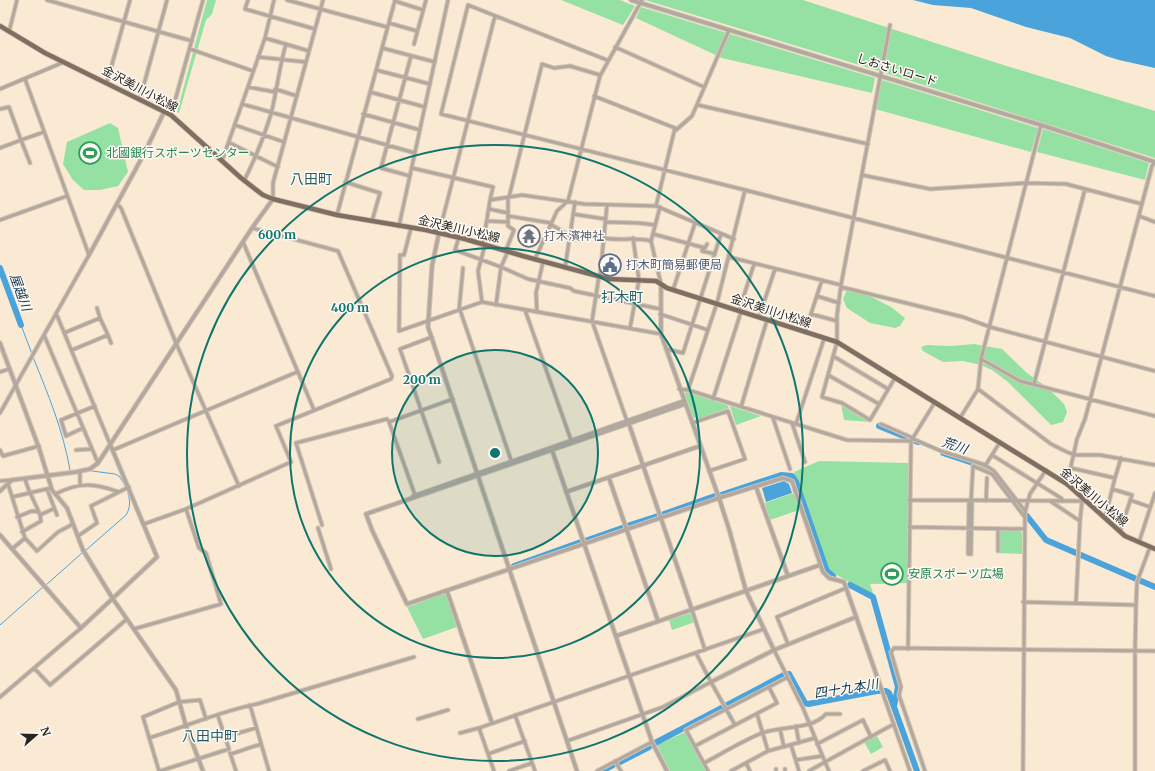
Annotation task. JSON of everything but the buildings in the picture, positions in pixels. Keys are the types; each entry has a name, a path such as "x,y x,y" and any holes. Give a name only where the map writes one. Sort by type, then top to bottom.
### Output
{"main road":[{"name":"金沢美川小松線","path":"0,26 64,62 140,98 171,116 244,181 263,195 273,200 372,222 459,237 535,260 600,276 619,280 656,281 673,290 837,342 1046,470 1067,484 1120,532 1153,548"}],"street":[{"path":"9,32 17,0"},
{"path":"47,0 56,1 192,41"},
{"path":"107,82 130,0"},
{"path":"140,98 167,0"},
{"path":"171,116 203,0"},
{"path":"248,0 245,9 315,29"},
{"path":"222,160 230,143 265,38 268,16 274,0"},
{"path":"287,0 387,27"},
{"path":"0,481 47,477 80,472 90,469 98,463 252,228 273,200 274,183 284,142 323,0"},
{"path":"414,44 426,0"},
{"path":"399,226 448,0"},
{"name":"しおさいロード","path":"631,0 1041,125 1155,162"},
{"path":"336,214 395,1 423,10"},
{"path":"535,260 557,211 568,201 600,75 607,60 641,2"},
{"path":"607,60 468,5 441,114 745,190 1155,296"},
{"path":"495,16 439,233 432,266 428,322 477,475 577,771"},
{"path":"389,23 417,31"},
{"path":"890,26 841,286 837,321 837,342 822,397 842,402 870,420 895,378"},
{"path":"729,30 704,87 698,105 692,116 676,128 665,170 652,241 661,284 661,334 679,389 719,498 746,591 788,678 829,771"},
{"path":"265,38 310,51"},
{"path":"244,181 257,157 271,113 281,59 286,44"},
{"path":"615,47 704,87"},
{"path":"382,48 435,62"},
{"path":"190,49 253,71"},
{"path":"410,176 381,168 411,56"},
{"path":"258,57 306,62"},
{"path":"0,89 64,62"},
{"path":"496,305 501,267 514,230 508,226 509,197 542,64 554,68 570,66 600,75"},
{"path":"376,70 430,84"},
{"path":"25,79 89,255"},
{"path":"248,87 297,96"},
{"path":"370,92 425,107"},
{"path":"594,96 676,128"},
{"path":"242,104 415,153"},
{"path":"698,105 868,144"},
{"path":"0,109 9,107 30,163"},
{"path":"0,413 16,387 117,204 164,112"},
{"path":"363,114 420,130"},
{"path":"960,418 978,389 981,359 1041,125"},
{"path":"235,126 284,142"},
{"path":"0,148 44,132"},
{"path":"230,143 278,167"},
{"path":"1067,484 1077,439 1091,399 1138,216 1152,166 1155,162"},
{"path":"412,168 492,187 484,245 478,271 482,302"},
{"path":"862,175 930,189 1026,183 1066,184 1142,204"},
{"path":"346,182 380,193 372,222"},
{"path":"1034,384 1085,189"},
{"path":"688,390 717,303 745,190"},
{"path":"490,200 522,195 607,205 658,206 734,239"},
{"path":"0,220 67,196"},
{"path":"565,268 575,202"},
{"path":"117,204 239,486"},
{"path":"607,205 600,276 592,321 662,518 705,650"},
{"path":"489,209 508,215 550,224 570,234"},
{"path":"573,214 605,220 655,225"},
{"path":"1138,216 1155,222"},
{"path":"487,221 508,222"},
{"path":"673,290 695,223"},
{"path":"144,524 186,509 291,462 276,426 391,379 392,376 338,251 252,228"},
{"path":"411,228 404,255 400,255 399,331 482,302 661,334"},
{"path":"653,234 705,248 707,244"},
{"path":"666,348 684,353 721,234"},
{"path":"569,239 580,240 589,235 652,241"},
{"path":"459,237 455,250 528,279 570,288 574,291 660,309"},
{"path":"630,328 639,280 633,238"},
{"path":"243,242 314,410"},
{"path":"703,247 702,251 715,254"},
{"path":"729,257 963,317 990,327 1155,371"},
{"path":"537,312 536,293 543,262"},
{"path":"713,399 754,264"},
{"path":"463,268 459,310 511,460"},
{"path":"759,317 775,269"},
{"path":"805,332 822,280"},
{"path":"817,296 839,303"},
{"path":"97,308 111,343"},
{"path":"525,310 571,440"},
{"path":"0,697 113,599 157,557 144,524 127,488 113,450 56,313"},
{"path":"660,314 708,330"},
{"path":"811,314 837,321"},
{"path":"64,333 100,318"},
{"path":"741,407 766,320"},
{"path":"44,335 98,463"},
{"path":"72,350 108,335"},
{"path":"432,337 400,349 439,462"},
{"path":"805,462 794,424 824,339"},
{"path":"0,343 38,446 47,477 53,509 56,515"},
{"path":"833,356 888,389"},
{"path":"981,359 1020,381 1155,416"},
{"path":"0,372 9,369"},
{"path":"113,450 297,372"},
{"path":"828,375 879,404"},
{"path":"679,389 688,390 773,418 847,440 912,440"},
{"path":"978,389 1051,444 1074,455 1100,455 1155,465"},
{"path":"389,422 453,399"},
{"path":"908,649 909,500 912,440 935,402"},
{"path":"684,403 511,460 477,475 366,514 372,530 408,604 719,498 783,478 792,481 820,565 829,578 844,582 910,771"},
{"path":"83,428 66,436 61,420 95,406"},
{"path":"692,423 728,412 745,459 709,471"},
{"path":"773,418 790,469"},
{"path":"322,525 296,444 388,419 414,495 552,450 628,422"},
{"path":"881,424 912,440 994,471 1025,511"},
{"path":"984,467 1000,442"},
{"path":"0,450 3,456 38,446"},
{"path":"566,492 700,446"},
{"path":"76,450 92,449"},
{"path":"552,450 652,742 667,771"},
{"path":"992,455 1061,498 1063,501"},
{"path":"1105,519 1121,458"},
{"path":"970,528 968,554 970,554 972,466 984,467 992,474 1025,517"},
{"path":"1071,468 1115,478"},
{"path":"1023,771 1023,602 1025,511 1028,500 1046,470"},
{"path":"80,472 80,485"},
{"path":"609,478 658,621"},
{"path":"986,478 986,501"},
{"path":"22,532 37,525 40,521 40,513 29,492 26,479"},
{"path":"0,491 12,480"},
{"path":"8,484 24,538 37,550 58,532 73,524"},
{"path":"56,494 72,486 80,485 106,487 119,492"},
{"path":"756,487 788,576"},
{"path":"12,497 49,488"},
{"path":"49,488 67,508 84,552 113,599 176,690 186,726 203,771"},
{"path":"78,536 97,523 91,506 127,488"},
{"path":"1112,489 1132,495 1120,532"},
{"path":"1139,542 1155,493"},
{"path":"909,500 1084,501 1077,550 1076,602"},
{"path":"1048,500 1080,521"},
{"path":"1130,500 1150,507"},
{"path":"17,517 32,511 40,513 53,509"},
{"path":"134,629 221,604 206,552 199,548 186,509"},
{"path":"318,528 330,569"},
{"path":"909,528 1025,529"},
{"path":"998,529 998,551"},
{"path":"0,535 80,628"},
{"path":"12,549 24,538"},
{"path":"1135,771 1135,651 1138,580 1153,548"},
{"path":"616,636 820,565"},
{"path":"788,644 777,617 846,588"},
{"path":"447,591 492,723"},
{"path":"1023,602 1076,602 1136,605"},
{"path":"566,741 663,707 774,650 856,617"},
{"path":"34,668 50,685 127,619"},
{"path":"460,733 479,728 764,630"},
{"path":"925,771 899,696 901,687 891,652 894,648 1155,651"},
{"path":"696,653 735,726"},
{"path":"149,738 218,716 235,708 250,706 414,657"},
{"path":"708,771 686,730 788,678"},
{"path":"695,746 777,704 769,687"},
{"path":"206,719 200,700 179,702 143,716 159,771 229,749"},
{"path":"250,706 269,771"},
{"path":"418,719 448,710"},
{"path":"757,714 768,751"},
{"path":"704,763 762,733 822,719 826,714 840,714"},
{"path":"515,715 535,771"},
{"path":"218,716 236,771"},
{"path":"817,744 863,720 870,737"},
{"path":"809,771 894,724"},
{"path":"796,726 799,743"},
{"path":"225,738 256,728"},
{"path":"479,728 494,771"},
{"path":"780,729 784,747"},
{"path":"731,771 768,751 815,738"},
{"path":"488,754 524,742"},
{"path":"597,771 652,742"},
{"path":"231,754 261,744"},
{"path":"791,745 799,771"},
{"path":"796,760 822,756"},
{"path":"863,771 885,760 890,771"},
{"path":"616,761 621,771"},
{"path":"510,771 532,763"},
{"path":"746,763 750,771"}],"green space":[{"path":"207,0 216,0 212,14 206,20 179,113 177,112"},
{"path":"561,0 620,0 635,6 623,25"},
{"path":"645,0 803,0 997,63 1155,111 1155,158 866,67"},
{"path":"641,7 875,78 872,93 722,58 636,18"},
{"path":"882,80 1038,128 1031,152 875,109"},
{"path":"110,123 118,128 128,172 118,186 100,190 84,190 73,180 63,164 67,142"},
{"path":"1043,129 1149,163 1145,180 1037,152"},
{"path":"854,288 891,307 905,318 900,326 895,328 870,323 847,308 843,299 847,290"},
{"path":"974,344 1002,349 1027,373 1048,388 1064,404 1067,412 1063,422 1051,425 1008,382 992,370 981,365 963,361 943,362 923,351 921,347 927,345 951,346"},
{"path":"686,392 727,405 729,408 698,419 693,417 685,394"},
{"path":"841,404 871,422 844,420"},
{"path":"730,406 761,416 736,425"},
{"path":"819,461 909,463 907,583 870,584 874,596 828,570 794,472"},
{"path":"794,493 799,510 770,520 765,503"},
{"path":"999,531 1020,531 1022,533 1022,554 998,553"},
{"path":"446,593 457,627 423,639 407,607"},
{"path":"691,613 695,622 672,630 669,620"},
{"path":"685,732 706,771 670,771 657,745"},
{"path":"877,736 883,747 871,754 864,742"}],"water":[{"path":"913,0 1155,0 1155,68 1106,56 1070,38 1026,27 971,8 933,5"},
{"path":"784,481 789,484 792,493 766,502 762,488"}],"waterway":[{"name":"屋越川","path":"0,268 21,325"},
{"path":"21,325 32,354"},
{"path":"33,357 59,426 70,470"},
{"name":"荒川","path":"879,426 918,442"},
{"name":"荒川","path":"943,453 985,467 993,472 1014,499"},
{"path":"85,551 126,515 129,505 127,490 119,476 115,474 92,471"},
{"path":"721,495 781,475 792,476 796,482 827,571 833,576"},
{"path":"664,514 715,496"},
{"name":"荒川","path":"1016,503 1022,510"},
{"path":"627,526 658,516"},
{"name":"荒川","path":"1027,516 1046,540 1155,587"},
{"path":"585,541 622,528"},
{"path":"514,566 581,542"},
{"path":"46,585 82,553"},
{"path":"850,585 873,597 898,687 894,706"},
{"path":"0,625 43,587"},
{"name":"四十九本川","path":"789,674 805,703 808,704 877,691 886,691 889,693 917,771"},
{"name":"四十九本川","path":"655,743 784,675"},
{"name":"四十九本川","path":"620,762 649,747"},
{"name":"四十九本川","path":"602,771 613,765"}],"place":[{"name":"北國銀行スポーツセンター","path":"90,153"},
{"name":"打木濱神社","path":"529,236"},
{"name":"打木町簡易郵便局","path":"610,265"},
{"name":"安原スポーツ広場","path":"892,574"}],"district":[{"name":"八田町","path":"311,179"},
{"name":"打木町","path":"622,297"},
{"name":"八田中町","path":"210,736"}]}
